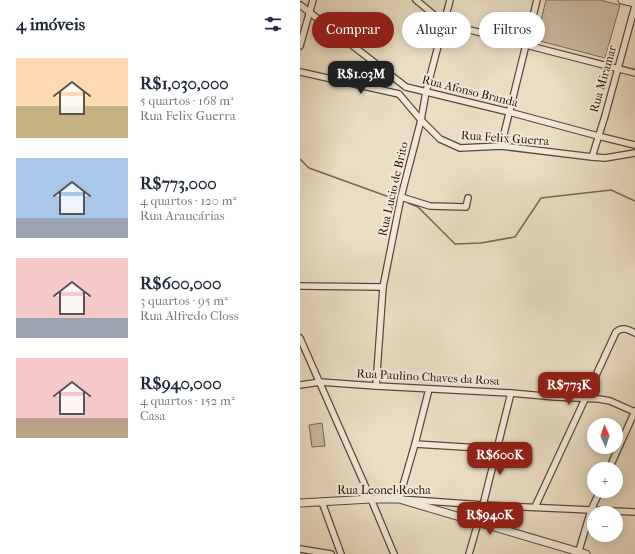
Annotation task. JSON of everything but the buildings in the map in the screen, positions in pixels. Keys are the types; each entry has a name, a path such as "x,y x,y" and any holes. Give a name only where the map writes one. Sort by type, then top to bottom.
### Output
{"street":[{"path":"300,46 313,0"},
{"path":"416,0 431,12"},
{"name":"Rua Lucio de Brito","path":"447,12 450,0"},
{"path":"534,12 537,0"},
{"path":"622,0 635,3"},
{"name":"Rua Afonso Branda","path":"300,5 406,86 635,146"},
{"name":"Rua Miramar","path":"592,157 635,6"},
{"name":"Rua Lucio de Brito","path":"376,386 383,287 401,197 437,48"},
{"path":"501,146 525,48"},
{"path":"538,48 635,73"},
{"name":"Rua Felix Guerra","path":"300,72 399,94 421,120 440,139 460,148 501,146 605,158 635,153"},
{"path":"401,197 430,206 466,206 468,198"},
{"path":"300,286 383,287"},
{"path":"535,507 616,332 618,330 626,329 635,333"},
{"path":"300,338 394,554"},
{"name":"Rua Paulino Chaves da Rosa","path":"300,385 320,382 429,389 511,392 554,397 599,399 610,401 635,411"},
{"path":"429,389 399,499 581,553 587,527"},
{"path":"469,554 483,505 511,392"},
{"path":"612,462 635,411"},
{"path":"415,444 497,449"},
{"name":"Rua Leonel Rocha","path":"300,503 399,499 587,510"},
{"path":"322,502 341,554"},
{"name":"Rua Leonel Rocha","path":"623,511 635,512"},
{"path":"300,549 331,554"}],"shaded area":[{"path":"546,0 600,0 620,5 605,58 545,42 545,12 543,12"},
{"path":"322,423 325,446 312,447 309,425"}],"waterway":[{"path":"300,159 309,168 392,198"},
{"path":"408,203 418,207 455,244 481,243 515,237 541,198 611,190 635,201"}]}
